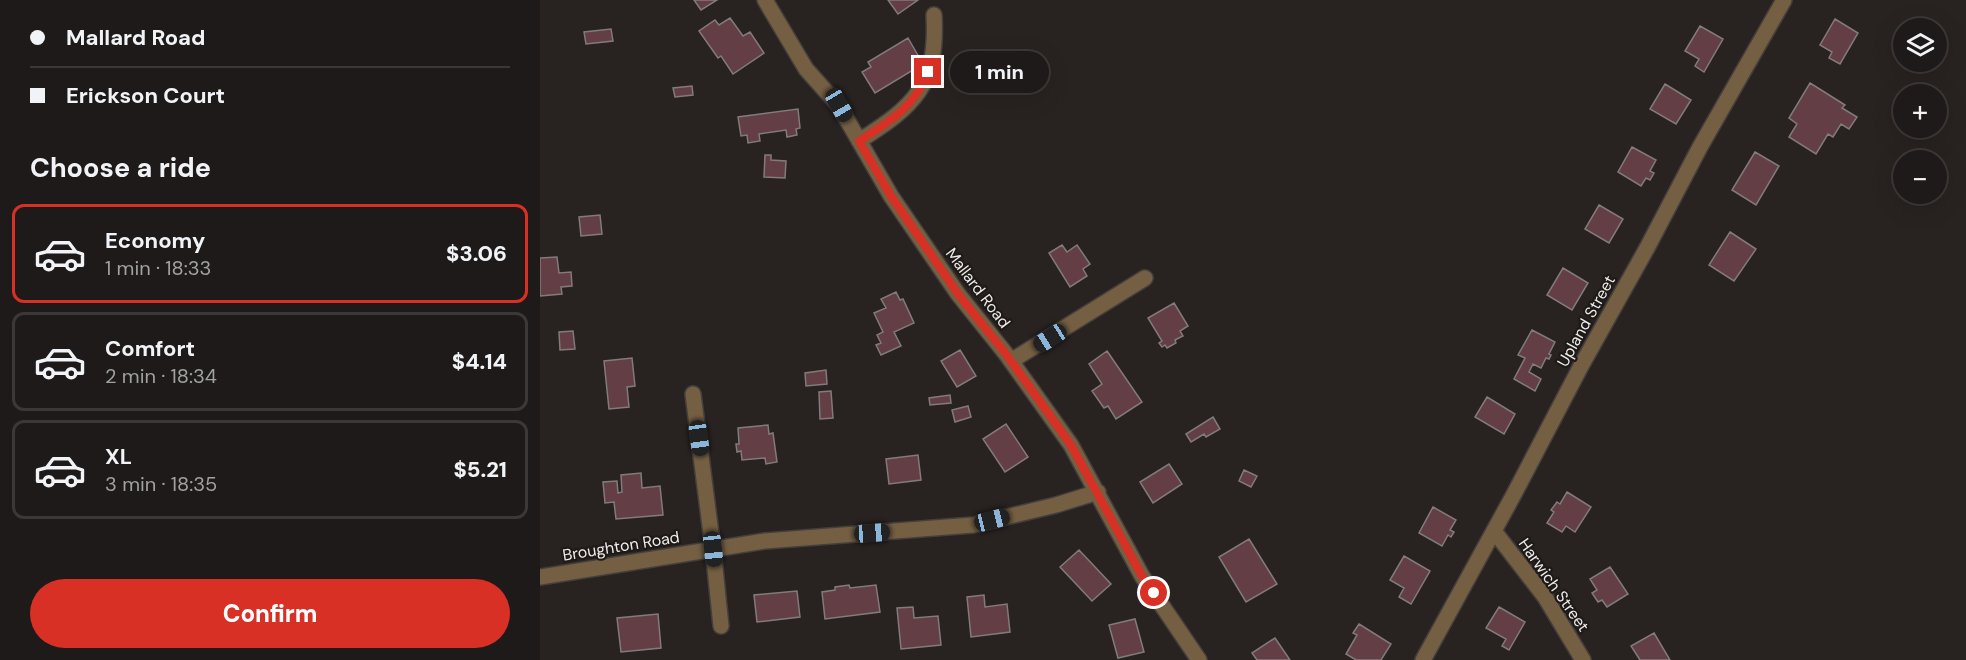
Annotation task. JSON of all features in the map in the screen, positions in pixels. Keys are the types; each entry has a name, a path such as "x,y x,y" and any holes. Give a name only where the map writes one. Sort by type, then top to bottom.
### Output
{"street":[{"name":"Mallard Road","path":"765,0 806,69 839,105 891,196 958,294 1071,445 1142,576 1199,660"},
{"name":"Upland Street","path":"1423,660 1700,147 1784,0"},
{"path":"859,141 898,115 920,92 928,72 934,44 934,15"},
{"path":"1011,362 1146,278"},
{"path":"693,394 721,626"},
{"name":"Broughton Road","path":"540,577 765,542 973,525 1056,505 1098,492"},
{"name":"Harwich Street","path":"1494,531 1545,597 1583,660"}],"building":[{"path":"694,0 717,0 701,10"},
{"path":"888,0 918,0 898,14"},
{"path":"730,18 743,36 750,32 764,53 733,74 721,56 718,58 699,31 715,20 719,25"},
{"path":"1835,19 1858,33 1840,64 1829,58 1832,52 1820,45"},
{"path":"1700,26 1723,39 1704,72 1695,66 1699,59 1685,51"},
{"path":"611,29 613,41 586,44 584,32"},
{"path":"908,38 923,64 875,93 862,72 871,67 868,62"},
{"path":"1810,83 1845,105 1842,108 1857,117 1849,129 1841,124 1833,137 1828,134 1816,154 1789,137 1797,124 1789,118"},
{"path":"1665,84 1691,100 1676,124 1650,109"},
{"path":"692,86 693,95 675,97 673,88"},
{"path":"798,109 800,128 796,129 797,135 787,137 786,130 759,134 760,141 748,143 747,135 741,136 738,117"},
{"path":"1632,147 1656,160 1650,171 1654,173 1650,180 1646,178 1641,186 1618,172"},
{"path":"1755,152 1779,166 1756,205 1732,190"},
{"path":"765,155 771,155 771,160 786,161 785,178 764,177"},
{"path":"1599,205 1623,219 1609,243 1585,229"},
{"path":"600,215 602,234 581,236 579,217"},
{"path":"1730,232 1756,249 1734,281 1709,265"},
{"path":"1062,245 1067,252 1077,245 1090,264 1083,269 1087,276 1070,287 1049,253"},
{"path":"557,257 559,273 571,272 572,286 561,287 562,294 540,296 540,258"},
{"path":"1563,268 1588,283 1572,310 1547,295"},
{"path":"896,292 900,300 903,299 914,323 894,332 901,346 881,355 876,345 881,343 877,335 883,332 874,313 886,308 881,299"},
{"path":"1174,303 1188,326 1180,331 1183,336 1175,340 1176,343 1167,348 1165,345 1162,347 1159,343 1162,341 1148,318"},
{"path":"1532,330 1555,342 1549,359 1546,358 1541,368 1533,364 1529,372 1541,379 1535,391 1514,379 1525,358 1518,355"},
{"path":"573,331 575,349 560,350 559,332"},
{"path":"960,350 976,376 957,387 941,361"},
{"path":"1107,351 1142,402 1116,419 1108,406 1104,408 1092,391 1102,384 1089,364"},
{"path":"632,358 635,386 627,387 629,407 609,409 604,361"},
{"path":"826,370 827,384 806,386 805,373"},
{"path":"831,391 833,418 820,419 819,392"},
{"path":"950,395 951,403 930,405 929,398"},
{"path":"1487,397 1515,414 1504,434 1475,417"},
{"path":"968,406 971,417 955,422 952,410"},
{"path":"1213,417 1220,429 1206,437 1204,434 1191,442 1186,434"},
{"path":"1006,424 1028,457 1005,472 983,439"},
{"path":"768,425 769,434 773,433 777,462 766,464 765,458 742,460 741,451 737,452 736,444 739,444 738,428"},
{"path":"918,455 921,480 889,484 886,459"},
{"path":"1169,464 1182,484 1153,503 1140,482"},
{"path":"1244,470 1257,476 1251,487 1239,481"},
{"path":"641,473 642,488 660,486 663,515 616,519 614,502 605,503 603,482 617,481 618,493 622,492 621,475"},
{"path":"1567,492 1591,507 1575,532 1566,526 1562,532 1547,523 1554,512 1551,510 1557,502 1560,504"},
{"path":"1433,507 1456,520 1450,530 1454,532 1451,537 1448,535 1442,546 1419,533"},
{"path":"1249,539 1277,584 1246,602 1219,557"},
{"path":"1079,550 1111,584 1092,601 1060,567"},
{"path":"1404,556 1430,571 1411,604 1399,597 1404,588 1390,580"},
{"path":"1610,567 1628,594 1607,607 1602,600 1598,602 1592,593 1597,590 1590,579"},
{"path":"849,585 850,588 876,585 880,612 825,619 822,592"},
{"path":"797,591 800,617 757,622 754,595"},
{"path":"984,595 985,607 1007,604 1010,632 971,637 967,597"},
{"path":"913,607 914,618 938,616 941,645 901,649 897,608"},
{"path":"1499,607 1525,622 1509,650 1502,646 1506,639 1486,628"},
{"path":"658,614 661,648 621,652 617,618"},
{"path":"1135,619 1144,652 1118,658 1109,625"},
{"path":"1359,624 1391,644 1381,660 1356,660 1346,654 1357,635 1353,633"},
{"path":"1654,633 1670,660 1640,660 1631,646"},
{"path":"1275,638 1290,660 1257,660 1252,653"}],"route":[{"path":"928,72 914,100 898,115 859,141 891,196 958,294 1006,354 1071,445 1142,576 1154,593"}]}
